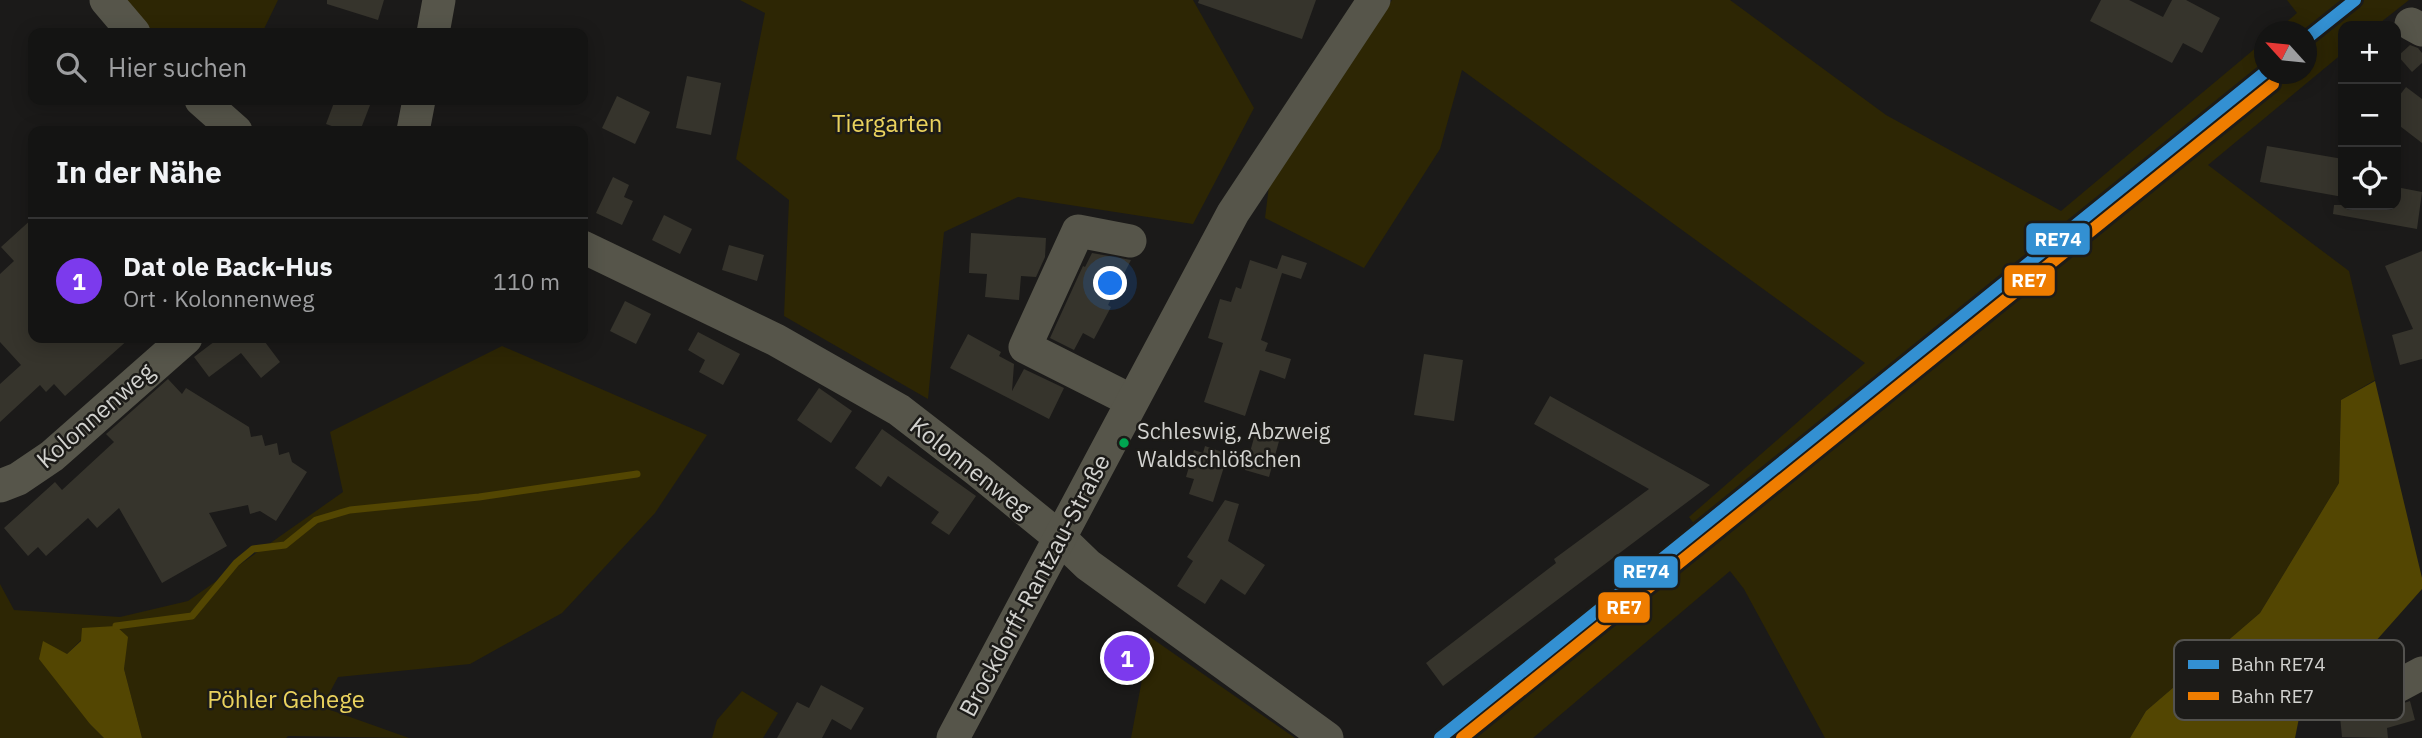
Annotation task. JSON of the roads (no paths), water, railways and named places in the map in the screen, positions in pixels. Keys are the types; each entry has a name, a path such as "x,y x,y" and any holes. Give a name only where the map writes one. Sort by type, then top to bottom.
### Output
{"street":[{"path":"106,0 130,28"},
{"path":"434,28 439,0"},
{"name":"Brockdorff-Rantzau-Straße","path":"953,738 1233,213 1374,0"},
{"path":"207,105 230,126"},
{"path":"414,126 418,105"},
{"path":"1130,241 1078,230 1025,347 1132,401"},
{"name":"Kolonnenweg","path":"588,249 776,340 899,410 1059,537 1088,565 1327,738"},
{"name":"Kolonnenweg","path":"0,486 18,479 52,456 180,343"}],"waterway":[{"path":"116,626 192,616 236,563 253,549 285,545 316,520 350,510 479,497 637,474"}],"rail line":[{"name":"RE74","path":"2317,30 2355,0"},
{"name":"RE74","path":"1440,738 2254,81"},
{"name":"RE7","path":"1462,738 2273,84"}],"place":[{"name":"Schleswig, Abzweig Waldschlößchen","path":"1124,443"},
{"name":"Dat ole Back-Hus","path":"1127,658"}],"park label":[{"name":"Tiergarten","path":"887,123"},
{"name":"Pöhler Gehege","path":"286,699"}]}
